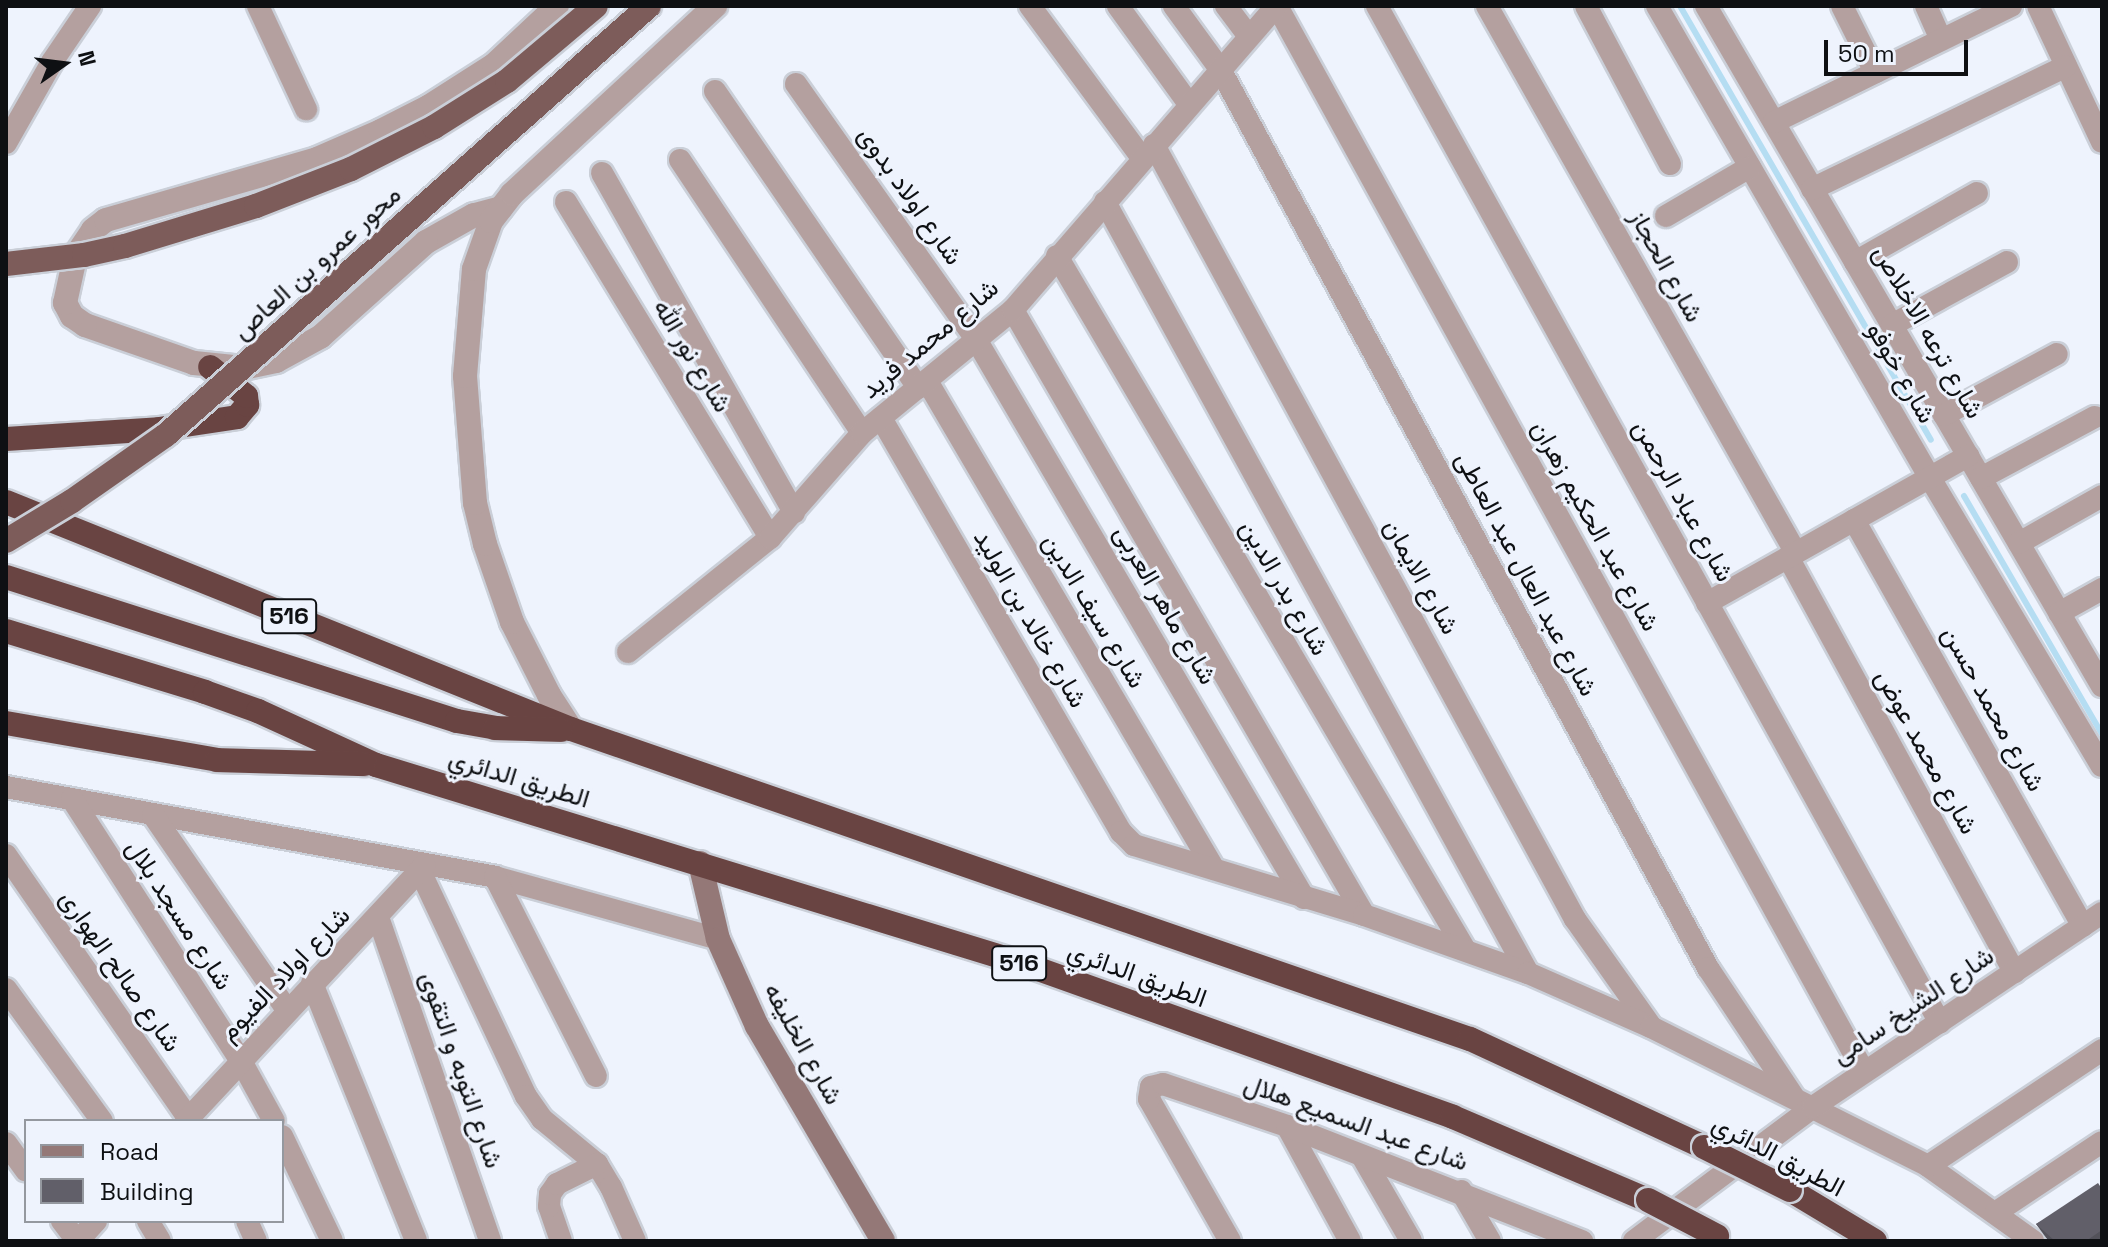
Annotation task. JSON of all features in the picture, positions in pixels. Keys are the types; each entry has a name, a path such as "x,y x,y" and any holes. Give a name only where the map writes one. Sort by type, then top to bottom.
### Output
{"highway":[{"path":"6,439 159,429 237,417 247,405 246,396 210,367"},
{"name":"الطريق الدائري","path":"6,502 571,729 1456,1034 1704,1147 1790,1190 1875,1241"},
{"name":"الطريق الدائري","path":"6,577 457,721 533,731 571,729"},
{"name":"الطريق الدائري","path":"6,631 218,697 376,765 1024,964 1453,1117 1648,1200 1721,1238"},
{"name":"الطريق الدائري","path":"8,724 217,760 376,765"}],"main road":[{"name":"محور عمرو بن العاص","path":"6,264 84,255 194,227 351,169 434,127 507,81 596,6"},
{"name":"محور عمرو بن العاص","path":"6,541 62,508 166,435 649,6"},
{"name":"شارع الخليفه","path":"700,863 718,939 757,1026 883,1241"}],"street":[{"path":"6,143 52,62 90,6"},
{"path":"258,6 306,109"},
{"path":"501,208 474,215 426,242 320,337 292,355 243,368 210,367 85,325 72,316 64,295 75,257 93,230 121,213 317,159 381,131 428,107 494,65 557,6"},
{"path":"571,729 549,695 512,622 485,544 473,490 465,376 474,269 483,236 501,208 715,6"},
{"name":"شارع الايمان","path":"1030,6 1149,152 1575,919 1651,1027"},
{"path":"1118,6 1189,104"},
{"name":"شارع عبد العال عبد العاطى","path":"1174,6 1220,69 1708,968 1804,1102"},
{"path":"1226,6 1249,36"},
{"name":"شارع محمد فريد","path":"628,652 770,538 862,433 1013,310 1277,6"},
{"name":"شارع عبد الحكيم زهران","path":"1277,6 1864,1072"},
{"name":"شارع عباد الرحمن","path":"1377,6 1940,1023"},
{"name":"شارع الحجاز","path":"1487,6 1792,555"},
{"path":"1586,6 1670,164"},
{"name":"شارع خوفو","path":"1657,6 1930,478 2102,766"},
{"name":"شارع ترعه الاخلاص","path":"1706,6 2059,613 2099,675"},
{"path":"1842,6 1875,72"},
{"path":"1926,6 1941,40"},
{"path":"1774,122 2011,6"},
{"path":"2038,6 2102,142"},
{"path":"1812,189 2066,66"},
{"name":"شارع اولاد بدوى","path":"796,84 977,341"},
{"name":"شارع سيف الدين","path":"715,91 922,384 1214,869"},
{"path":"680,160 862,433"},
{"path":"1666,216 1750,167"},
{"path":"602,173 794,513"},
{"path":"1855,262 1977,193"},
{"name":"شارع نور الله","path":"566,202 770,538"},
{"path":"1105,202 1528,973"},
{"name":"شارع بدر الدين","path":"1057,256 1464,948"},
{"path":"1892,325 2007,262"},
{"path":"1013,310 1364,915"},
{"name":"شارع ماهر العربى","path":"977,341 1304,898"},
{"path":"1944,415 2057,354"},
{"path":"1981,478 2095,417"},
{"name":"شارع خالد بن الوليد","path":"881,418 1121,832 1134,845 1214,869"},
{"path":"1707,603 1968,456"},
{"path":"2019,543 2102,496"},
{"name":"شارع محمد حسن","path":"1854,520 2083,926"},
{"name":"شارع محمد عوض","path":"1792,555 2014,972"},
{"path":"2059,613 2102,589"},
{"path":"6,787 423,869 495,877 718,939"},
{"name":"شارع مسجد بلال","path":"72,799 241,1061 273,1119"},
{"path":"153,815 287,1010"},
{"name":"شارع صالح الهوارى","path":"6,855 187,1119"},
{"path":"423,869 526,1096 542,1119 597,1164 635,1241"},
{"name":"شارع اولاد الفيوم","path":"189,1119 312,983 423,869"},
{"path":"1214,869 1464,948 1651,1027 1928,1166 2033,1241"},
{"path":"495,877 596,1076"},
{"name":"شارع الشيخ سامى","path":"1634,1241 1757,1149 1804,1102 1864,1072 2102,913"},
{"name":"شارع التوبه و التقوى","path":"378,917 490,1241"},
{"path":"312,983 416,1241"},
{"path":"6,989 101,1119"},
{"path":"1928,1166 2102,1050"},
{"name":"شارع عبد السميع هلال","path":"1230,1241 1149,1099 1151,1087 1157,1085 1287,1126 1461,1191 1582,1241"},
{"path":"1287,1126 1350,1241"},
{"path":"284,1140 332,1241"},
{"path":"1995,1213 2102,1142"},
{"path":"6,1143 24,1168"},
{"path":"1362,1156 1411,1241"},
{"path":"561,1241 549,1206 550,1194 557,1184 597,1164"},
{"path":"1461,1191 1490,1241"},
{"path":"64,1223 78,1241 94,1223"},
{"path":"149,1223 160,1241"}],"building":[{"path":"2098,1183 2102,1189 2102,1230 2086,1241 2055,1241 2036,1224"}],"waterway":[{"path":"1680,6 1931,440"},
{"path":"1964,496 2102,734"}]}
